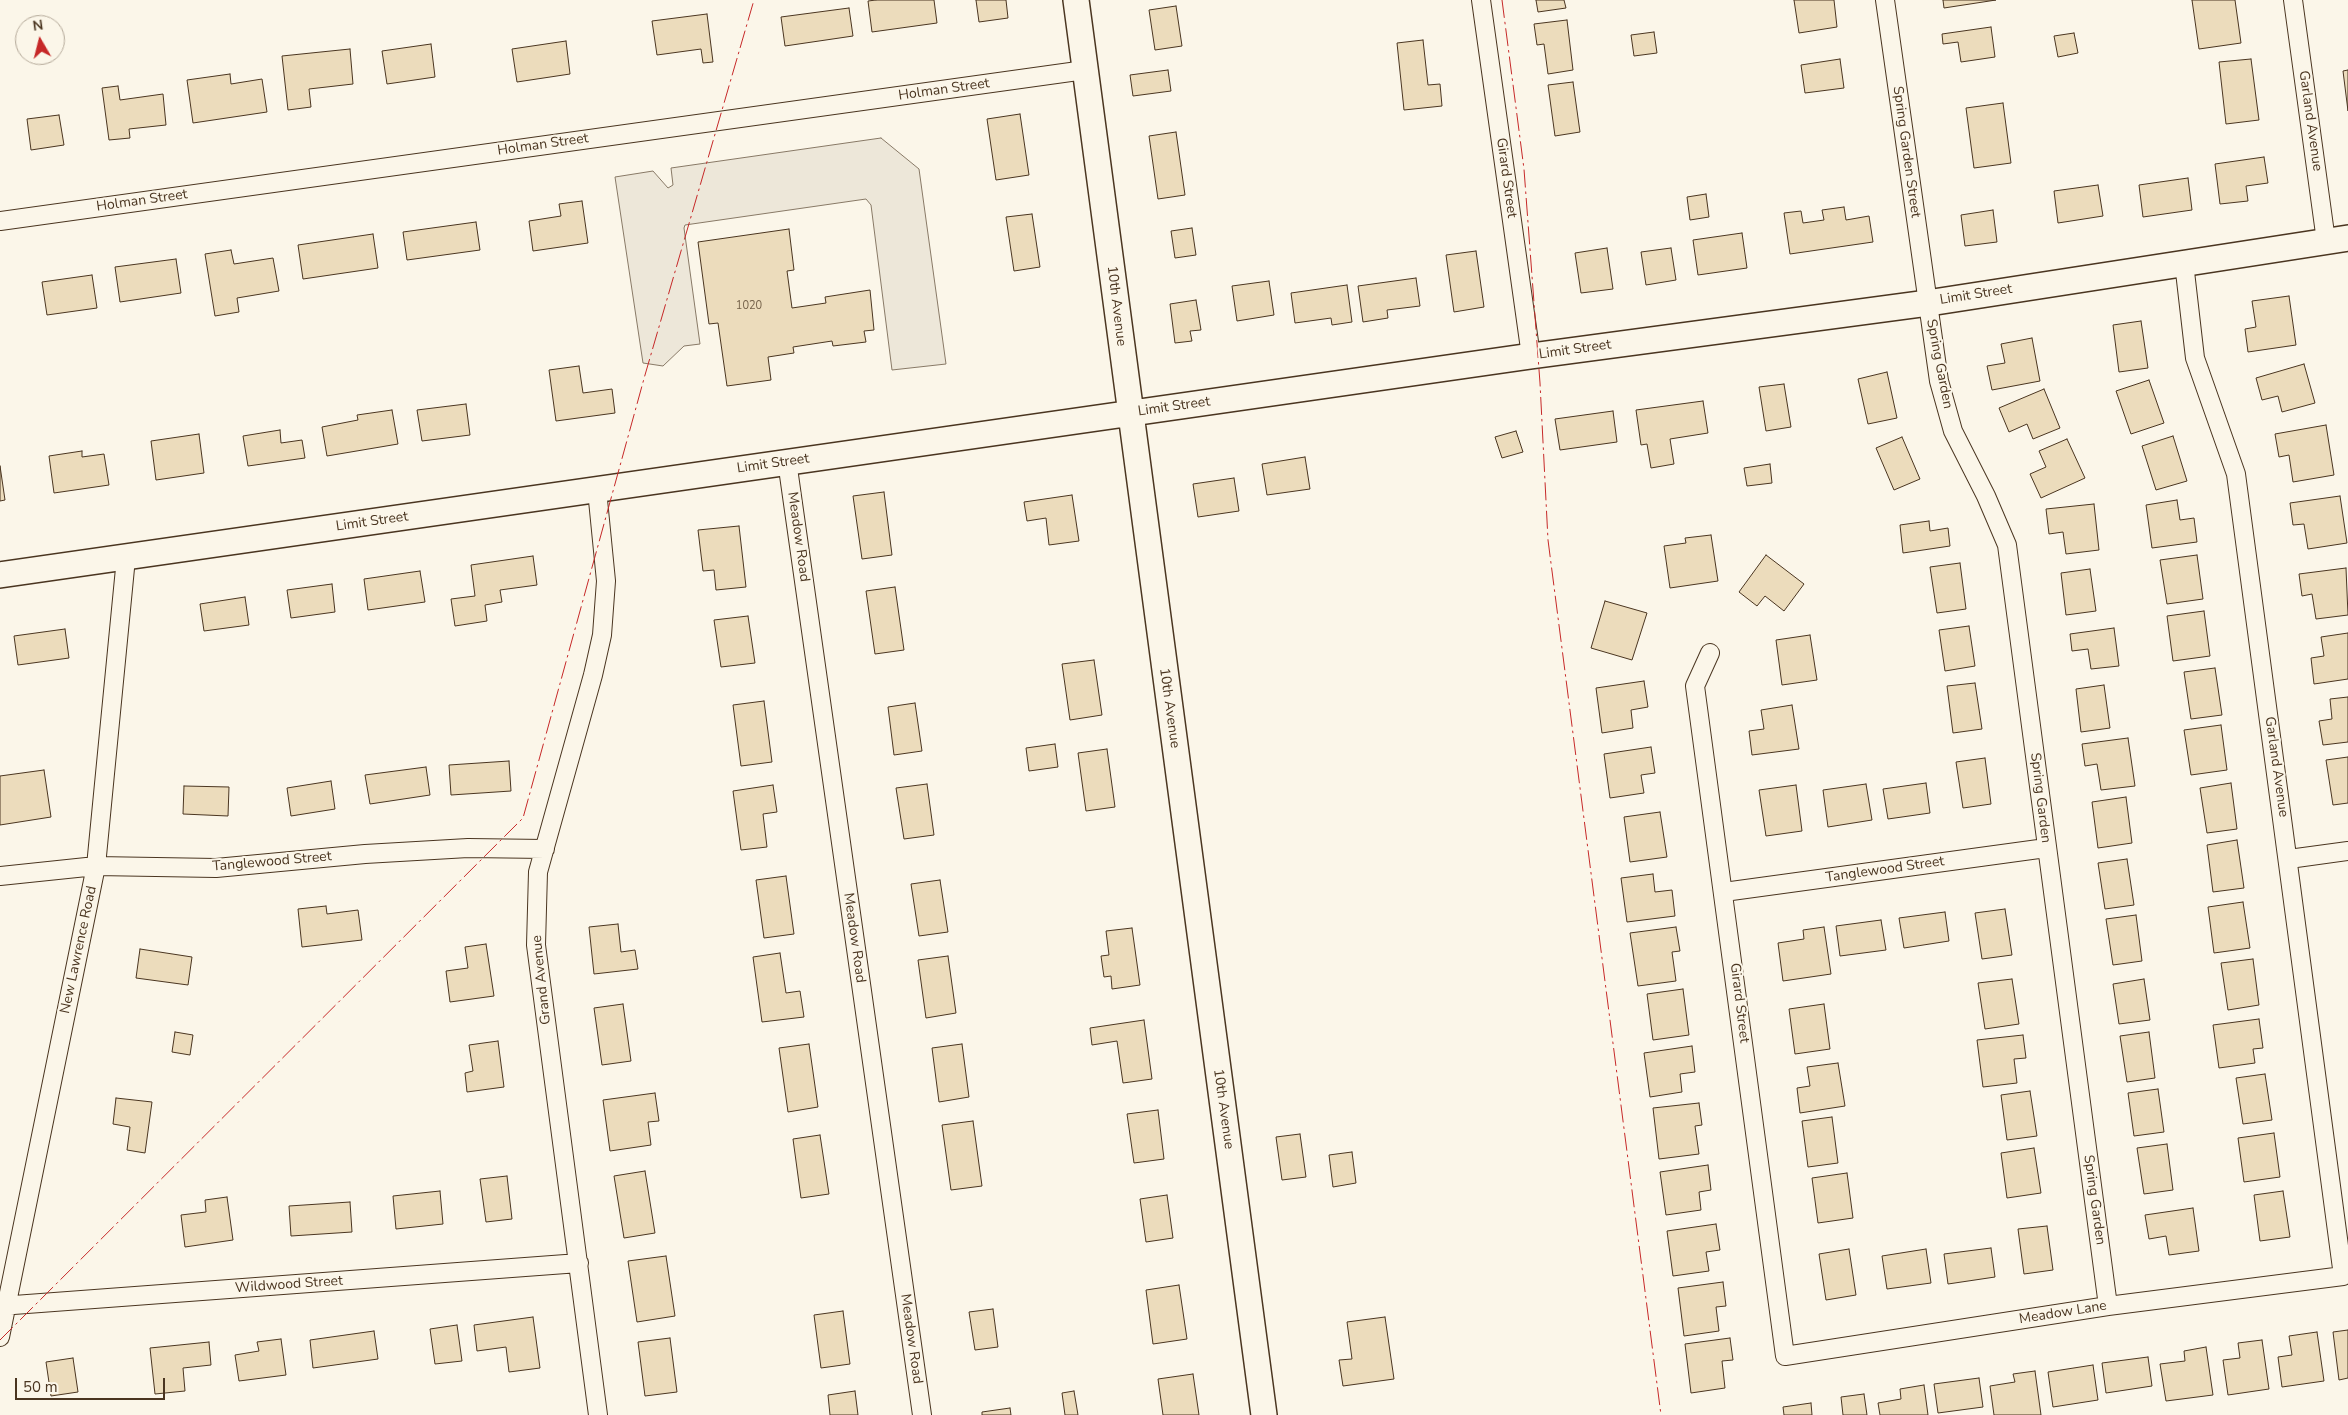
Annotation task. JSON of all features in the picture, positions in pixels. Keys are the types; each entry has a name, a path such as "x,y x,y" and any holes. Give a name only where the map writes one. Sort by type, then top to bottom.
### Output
{"street":[{"name":"10th Avenue","path":"1076,0 1264,1415"},
{"name":"Girard Street","path":"1481,0 1531,356"},
{"name":"Spring Garden Street","path":"1885,0 1928,303"},
{"name":"Garland Avenue","path":"2293,0 2337,240"},
{"name":"Holman Street","path":"0,220 1085,70"},
{"name":"Limit Street","path":"0,575 1531,356 1928,303 2337,240"},
{"name":"Garland Avenue","path":"2184,263 2195,358 2236,474 2289,859 2343,1276"},
{"name":"Spring Garden","path":"1928,303 1939,381 1953,431 1986,496 2008,546 2046,848 2108,1306"},
{"name":"Meadow Road","path":"787,462 922,1415"},
{"name":"Grand Avenue","path":"598,490 606,581 602,635 593,675 538,872 536,944 598,1415"},
{"name":"New Lawrence Road","path":"0,1337 3,1306 96,866 126,558"},
{"name":"Girard Street","path":"1710,654 1695,686 1724,892 1784,1356"},
{"name":"Tanglewood Street","path":"0,876 96,866 216,868 365,854 468,848 545,849"},
{"name":"Tanglewood Street","path":"1724,892 2046,848"},
{"path":"2289,859 2348,851"},
{"name":"Wildwood Street","path":"3,1306 579,1263"},
{"name":"Meadow Lane","path":"1784,1356 2108,1306 2343,1276"}],"shaded area":[{"path":"881,138 919,169 946,364 892,370 871,205 866,199 685,225 700,344 684,346 663,366 643,363 615,177 653,171 668,188 673,185 671,168"}],"building":[{"path":"934,0 937,23 872,32 868,1"},
{"path":"976,0 1006,0 1008,18 979,22"},
{"path":"1536,0 1564,0 1566,8 1538,12"},
{"path":"1794,0 1834,0 1837,27 1799,33"},
{"path":"1943,0 1996,0 1944,8"},
{"path":"2192,0 2235,0 2241,43 2199,49"},
{"path":"1176,6 1182,46 1155,50 1149,10"},
{"path":"849,8 853,36 785,46 781,17"},
{"path":"707,14 713,62 703,63 701,49 657,55 652,21"},
{"path":"1567,20 1573,70 1548,74 1544,44 1537,45 1534,24"},
{"path":"1991,27 1995,57 1961,62 1958,42 1943,44 1942,34"},
{"path":"1654,32 1657,53 1634,56 1631,35"},
{"path":"2074,33 2078,53 2058,57 2054,36"},
{"path":"1423,40 1428,85 1440,84 1442,106 1404,110 1397,43"},
{"path":"566,41 570,74 517,82 512,49"},
{"path":"431,44 435,77 387,84 382,51"},
{"path":"350,49 353,84 309,89 311,107 288,110 282,56"},
{"path":"1840,59 1844,88 1805,93 1801,65"},
{"path":"2251,59 2259,120 2226,124 2219,62"},
{"path":"1168,70 1171,91 1133,96 1130,75"},
{"path":"2348,70 2348,111 2343,71"},
{"path":"230,74 231,84 262,79 267,112 193,123 187,80"},
{"path":"1573,82 1580,132 1555,136 1548,85"},
{"path":"118,86 120,100 163,94 166,125 129,129 130,138 109,140 102,88"},
{"path":"2003,103 2011,163 1974,168 1966,108"},
{"path":"1020,114 1029,175 996,180 987,119"},
{"path":"59,115 64,145 31,150 27,119"},
{"path":"1176,132 1185,195 1158,199 1149,136"},
{"path":"2264,157 2268,183 2246,186 2248,201 2220,204 2215,164"},
{"path":"2188,178 2192,210 2143,217 2139,185"},
{"path":"2098,185 2103,216 2058,223 2054,191"},
{"path":"1706,194 1709,217 1690,220 1687,197"},
{"path":"582,201 588,243 533,251 529,221 561,216 559,204"},
{"path":"1844,207 1846,220 1869,216 1873,242 1790,254 1784,213 1801,211 1803,223 1824,220 1822,210"},
{"path":"1993,210 1997,242 1965,246 1961,215"},
{"path":"1032,214 1040,267 1014,271 1006,217"},
{"path":"476,222 480,250 407,260 403,232"},
{"path":"1192,228 1196,255 1175,258 1171,231"},
{"path":"789,229 794,270 787,271 792,308 826,303 825,297 870,290 874,330 864,331 866,342 833,346 832,341 793,347 794,353 768,357 771,380 727,386 718,323 709,324 698,242"},
{"path":"1742,233 1747,268 1698,275 1693,240"},
{"path":"373,234 378,268 303,279 298,245"},
{"path":"1607,248 1613,289 1581,293 1575,253"},
{"path":"1671,248 1676,280 1646,285 1641,252"},
{"path":"231,250 234,264 273,258 279,291 237,298 239,312 215,316 205,254"},
{"path":"1476,251 1484,307 1454,312 1446,255"},
{"path":"176,259 181,293 120,302 115,267"},
{"path":"92,275 97,308 47,315 42,282"},
{"path":"1416,278 1420,306 1387,310 1388,318 1363,322 1358,286"},
{"path":"1269,281 1274,315 1237,321 1232,286"},
{"path":"1347,285 1352,322 1332,325 1331,318 1295,323 1291,293"},
{"path":"2289,296 2296,345 2248,352 2245,329 2256,327 2252,301"},
{"path":"1196,300 1201,330 1190,331 1192,341 1175,343 1170,304"},
{"path":"2141,321 2148,368 2119,372 2113,325"},
{"path":"2032,338 2040,381 1992,390 1987,366 2005,363 2001,344"},
{"path":"2304,364 2315,403 2282,412 2278,396 2262,400 2256,378"},
{"path":"579,366 583,393 612,389 615,413 556,421 549,370"},
{"path":"1887,372 1897,418 1868,424 1858,379"},
{"path":"2149,380 2164,423 2131,434 2116,391"},
{"path":"1784,384 1791,427 1766,431 1759,387"},
{"path":"2044,389 2060,428 2033,439 2027,424 2009,432 1999,408"},
{"path":"1703,401 1708,433 1670,439 1674,464 1651,468 1647,444 1641,445 1636,410"},
{"path":"466,404 470,435 422,441 417,410"},
{"path":"392,410 398,444 327,456 322,427 358,420 357,415"},
{"path":"1613,411 1617,442 1560,450 1555,419"},
{"path":"2326,425 2334,475 2293,482 2289,455 2279,457 2275,434"},
{"path":"280,430 281,443 302,440 305,458 248,466 243,436"},
{"path":"1516,431 1523,452 1502,458 1495,437"},
{"path":"199,434 204,473 156,480 151,441"},
{"path":"2173,436 2187,481 2156,490 2142,446"},
{"path":"1902,437 1920,479 1894,490 1876,448"},
{"path":"2067,439 2085,478 2041,498 2030,474 2046,467 2039,451"},
{"path":"82,451 82,457 104,454 109,485 54,493 49,456"},
{"path":"1305,457 1310,489 1267,495 1262,464"},
{"path":"1770,464 1772,483 1747,486 1744,468"},
{"path":"0,466 5,500 0,501"},
{"path":"1234,478 1239,511 1198,517 1193,484"},
{"path":"884,492 892,555 862,559 853,496"},
{"path":"1072,495 1079,541 1049,545 1046,518 1027,521 1024,502"},
{"path":"2340,496 2347,543 2308,549 2304,524 2293,525 2290,503"},
{"path":"2177,500 2180,520 2194,518 2197,542 2152,548 2146,505"},
{"path":"2094,504 2099,550 2066,554 2063,532 2049,534 2046,509"},
{"path":"1929,521 1930,531 1948,528 1950,546 1903,553 1900,525"},
{"path":"739,526 746,587 716,590 714,570 703,571 698,530"},
{"path":"1711,535 1718,581 1670,588 1664,546 1686,543 1685,538"},
{"path":"1766,555 1804,584 1784,611 1765,596 1757,606 1739,592"},
{"path":"2197,555 2203,599 2167,604 2160,560"},
{"path":"533,556 537,585 500,590 502,602 485,605 487,621 455,626 451,599 475,596 471,565"},
{"path":"1960,563 1966,609 1937,613 1930,567"},
{"path":"2346,568 2348,615 2316,619 2312,594 2302,596 2299,574"},
{"path":"2090,569 2096,611 2066,615 2061,573"},
{"path":"420,571 425,602 368,610 364,579"},
{"path":"332,584 335,612 291,618 287,590"},
{"path":"895,587 904,650 875,654 866,591"},
{"path":"245,597 249,625 204,631 200,604"},
{"path":"1605,601 1647,613 1632,660 1591,648"},
{"path":"2204,611 2210,656 2173,661 2167,616"},
{"path":"748,616 755,663 721,667 714,620"},
{"path":"1969,626 1975,666 1945,671 1939,630"},
{"path":"2114,628 2119,666 2091,669 2088,649 2072,651 2070,634"},
{"path":"65,629 69,658 18,665 14,636"},
{"path":"2348,633 2348,679 2314,684 2311,658 2324,656 2321,637"},
{"path":"1810,635 1817,680 1782,685 1776,640"},
{"path":"1094,660 1102,715 1070,720 1062,664"},
{"path":"2215,668 2222,715 2191,719 2184,672"},
{"path":"1644,681 1648,707 1631,710 1633,728 1602,733 1596,688"},
{"path":"1975,683 1982,729 1953,733 1947,686"},
{"path":"2104,685 2110,728 2081,732 2076,689"},
{"path":"2348,697 2348,742 2323,745 2319,721 2332,719 2330,699"},
{"path":"764,701 772,762 741,766 733,705"},
{"path":"915,703 922,751 894,755 888,707"},
{"path":"1792,705 1799,749 1752,755 1749,731 1764,729 1761,710"},
{"path":"2221,725 2227,770 2191,775 2184,730"},
{"path":"2128,738 2135,786 2101,790 2097,764 2085,766 2082,744"},
{"path":"1055,744 1058,767 1029,771 1026,748"},
{"path":"1651,747 1655,773 1641,775 1644,793 1610,798 1604,754"},
{"path":"1107,749 1115,807 1086,811 1078,753"},
{"path":"2348,757 2348,803 2333,805 2326,760"},
{"path":"1985,758 1991,804 1963,808 1956,762"},
{"path":"509,761 511,791 451,795 449,765"},
{"path":"426,767 430,795 370,804 365,775"},
{"path":"44,770 51,817 0,825 0,776"},
{"path":"331,781 335,809 291,816 287,788"},
{"path":"1926,783 1930,813 1888,819 1883,789"},
{"path":"2231,783 2237,829 2207,833 2200,788"},
{"path":"927,784 934,835 904,839 896,788"},
{"path":"1866,784 1872,820 1828,827 1823,790"},
{"path":"773,785 777,812 763,814 767,847 741,850 733,791"},
{"path":"1796,785 1802,831 1766,836 1759,790"},
{"path":"184,786 229,787 228,816 183,814"},
{"path":"2126,797 2132,843 2098,848 2092,802"},
{"path":"1660,812 1667,857 1630,862 1624,817"},
{"path":"2237,840 2244,888 2213,892 2207,845"},
{"path":"2127,859 2134,905 2105,909 2098,863"},
{"path":"1653,874 1655,892 1672,890 1675,916 1627,922 1621,878"},
{"path":"786,876 794,934 764,938 756,880"},
{"path":"940,880 948,932 919,936 911,884"},
{"path":"2243,902 2250,948 2214,953 2208,907"},
{"path":"326,906 327,914 358,910 362,940 302,947 298,909"},
{"path":"2005,909 2012,955 1982,959 1975,913"},
{"path":"1945,912 1949,941 1904,948 1899,918"},
{"path":"2136,915 2142,961 2113,965 2106,919"},
{"path":"1881,920 1886,950 1840,956 1836,926"},
{"path":"618,924 621,952 635,950 638,969 594,974 589,927"},
{"path":"1676,927 1680,951 1672,952 1676,981 1638,986 1630,933"},
{"path":"1824,927 1831,974 1783,981 1778,943 1804,939 1803,930"},
{"path":"1132,928 1140,985 1112,989 1111,976 1104,977 1101,956 1109,955 1106,931"},
{"path":"486,944 494,996 450,1002 446,971 468,968 465,947"},
{"path":"140,949 192,957 188,985 136,978"},
{"path":"780,953 786,993 800,991 804,1017 762,1022 753,957"},
{"path":"948,956 956,1013 926,1018 918,960"},
{"path":"2253,959 2259,1005 2228,1010 2221,963"},
{"path":"2012,979 2019,1024 1985,1029 1978,983"},
{"path":"2144,979 2150,1020 2119,1024 2113,984"},
{"path":"1683,989 1689,1035 1653,1040 1647,994"},
{"path":"623,1004 631,1061 602,1065 594,1008"},
{"path":"1824,1004 1830,1049 1795,1054 1789,1009"},
{"path":"2259,1019 2263,1048 2253,1049 2255,1063 2219,1068 2213,1025"},
{"path":"1144,1020 1152,1079 1123,1083 1117,1041 1092,1045 1090,1028"},
{"path":"175,1032 193,1035 190,1055 172,1052"},
{"path":"2149,1032 2155,1078 2127,1082 2120,1036"},
{"path":"2023,1035 2026,1058 2014,1059 2017,1083 1983,1087 1977,1040"},
{"path":"498,1041 504,1087 467,1092 465,1073 473,1071 469,1045"},
{"path":"809,1044 818,1107 788,1112 779,1048"},
{"path":"962,1044 969,1097 939,1102 932,1048"},
{"path":"1692,1046 1695,1072 1680,1074 1682,1092 1650,1097 1644,1053"},
{"path":"1838,1063 1845,1106 1800,1113 1797,1088 1810,1086 1807,1067"},
{"path":"2265,1074 2272,1120 2243,1124 2236,1078"},
{"path":"2158,1089 2164,1132 2134,1136 2128,1093"},
{"path":"2030,1091 2037,1136 2007,1140 2001,1095"},
{"path":"655,1093 659,1121 648,1122 651,1145 610,1151 603,1100"},
{"path":"116,1098 152,1102 145,1153 127,1150 130,1127 113,1124"},
{"path":"1699,1103 1702,1125 1695,1126 1699,1154 1659,1159 1653,1108"},
{"path":"1158,1110 1164,1159 1134,1163 1127,1114"},
{"path":"1832,1117 1838,1163 1808,1167 1802,1121"},
{"path":"973,1121 982,1186 951,1190 942,1125"},
{"path":"2274,1133 2280,1177 2244,1182 2238,1138"},
{"path":"1300,1134 1306,1177 1282,1180 1276,1137"},
{"path":"820,1135 829,1194 801,1198 793,1139"},
{"path":"2167,1144 2173,1190 2144,1194 2137,1148"},
{"path":"2034,1148 2041,1193 2007,1198 2001,1153"},
{"path":"1352,1152 1356,1183 1333,1187 1329,1155"},
{"path":"1708,1165 1711,1190 1699,1192 1701,1210 1666,1215 1660,1172"},
{"path":"645,1171 655,1233 624,1238 614,1176"},
{"path":"1847,1173 1853,1218 1818,1223 1812,1178"},
{"path":"507,1176 512,1219 486,1222 480,1179"},
{"path":"440,1191 443,1224 396,1229 393,1196"},
{"path":"2283,1191 2290,1237 2260,1241 2254,1195"},
{"path":"1167,1195 1173,1238 1146,1242 1140,1199"},
{"path":"227,1197 233,1240 185,1247 181,1215 206,1212 205,1200"},
{"path":"350,1202 352,1232 291,1236 289,1206"},
{"path":"2193,1208 2199,1251 2169,1255 2166,1236 2149,1239 2145,1215"},
{"path":"1716,1224 1720,1250 1706,1252 1709,1271 1673,1276 1667,1231"},
{"path":"2047,1226 2053,1270 2024,1274 2018,1229"},
{"path":"1991,1248 1995,1277 1948,1284 1944,1254"},
{"path":"1849,1249 1856,1295 1826,1300 1819,1254"},
{"path":"1926,1249 1931,1283 1887,1289 1882,1256"},
{"path":"666,1256 675,1316 637,1322 628,1261"},
{"path":"1723,1282 1726,1306 1716,1307 1719,1331 1684,1336 1678,1288"},
{"path":"1179,1285 1187,1339 1153,1344 1146,1290"},
{"path":"993,1309 998,1347 975,1350 969,1312"},
{"path":"843,1311 850,1364 821,1368 814,1315"},
{"path":"533,1317 540,1368 509,1372 506,1347 477,1351 474,1325"},
{"path":"1385,1317 1394,1379 1343,1386 1339,1360 1352,1359 1347,1322"},
{"path":"457,1325 462,1361 435,1364 430,1329"},
{"path":"2348,1330 2348,1378 2339,1380 2333,1332"},
{"path":"374,1331 378,1359 313,1368 310,1340"},
{"path":"2317,1332 2324,1381 2282,1387 2278,1357 2292,1355 2289,1336"},
{"path":"670,1338 677,1392 645,1396 638,1342"},
{"path":"1730,1338 1733,1360 1722,1361 1725,1388 1691,1393 1685,1344"},
{"path":"281,1339 286,1375 239,1381 235,1355 259,1351 257,1342"},
{"path":"2262,1340 2269,1389 2228,1395 2223,1360 2240,1358 2238,1343"},
{"path":"209,1342 211,1365 183,1368 185,1391 155,1394 150,1348"},
{"path":"2206,1347 2213,1395 2166,1401 2160,1364 2185,1361 2184,1351"},
{"path":"2148,1357 2152,1386 2106,1393 2102,1363"},
{"path":"73,1358 78,1392 51,1396 46,1362"},
{"path":"2093,1365 2098,1400 2053,1407 2048,1372"},
{"path":"2035,1371 2041,1415 1994,1415 1990,1386 2015,1382 2013,1374"},
{"path":"1193,1374 1199,1415 1163,1415 1158,1379"},
{"path":"1979,1378 1983,1407 1938,1413 1934,1384"},
{"path":"1924,1385 1928,1415 1880,1415 1878,1403 1901,1399 1900,1389"},
{"path":"855,1391 858,1415 830,1415 828,1395"},
{"path":"1074,1391 1078,1415 1065,1415 1062,1393"},
{"path":"1864,1394 1867,1415 1843,1415 1841,1397"},
{"path":"1811,1403 1812,1415 1784,1415 1783,1407"},
{"path":"1010,1408 1011,1415 982,1415 982,1412"}],"power":[{"path":"0,1340 523,818 645,375 754,0"},
{"path":"1502,0 1524,169 1540,383 1548,540 1661,1415"}]}
